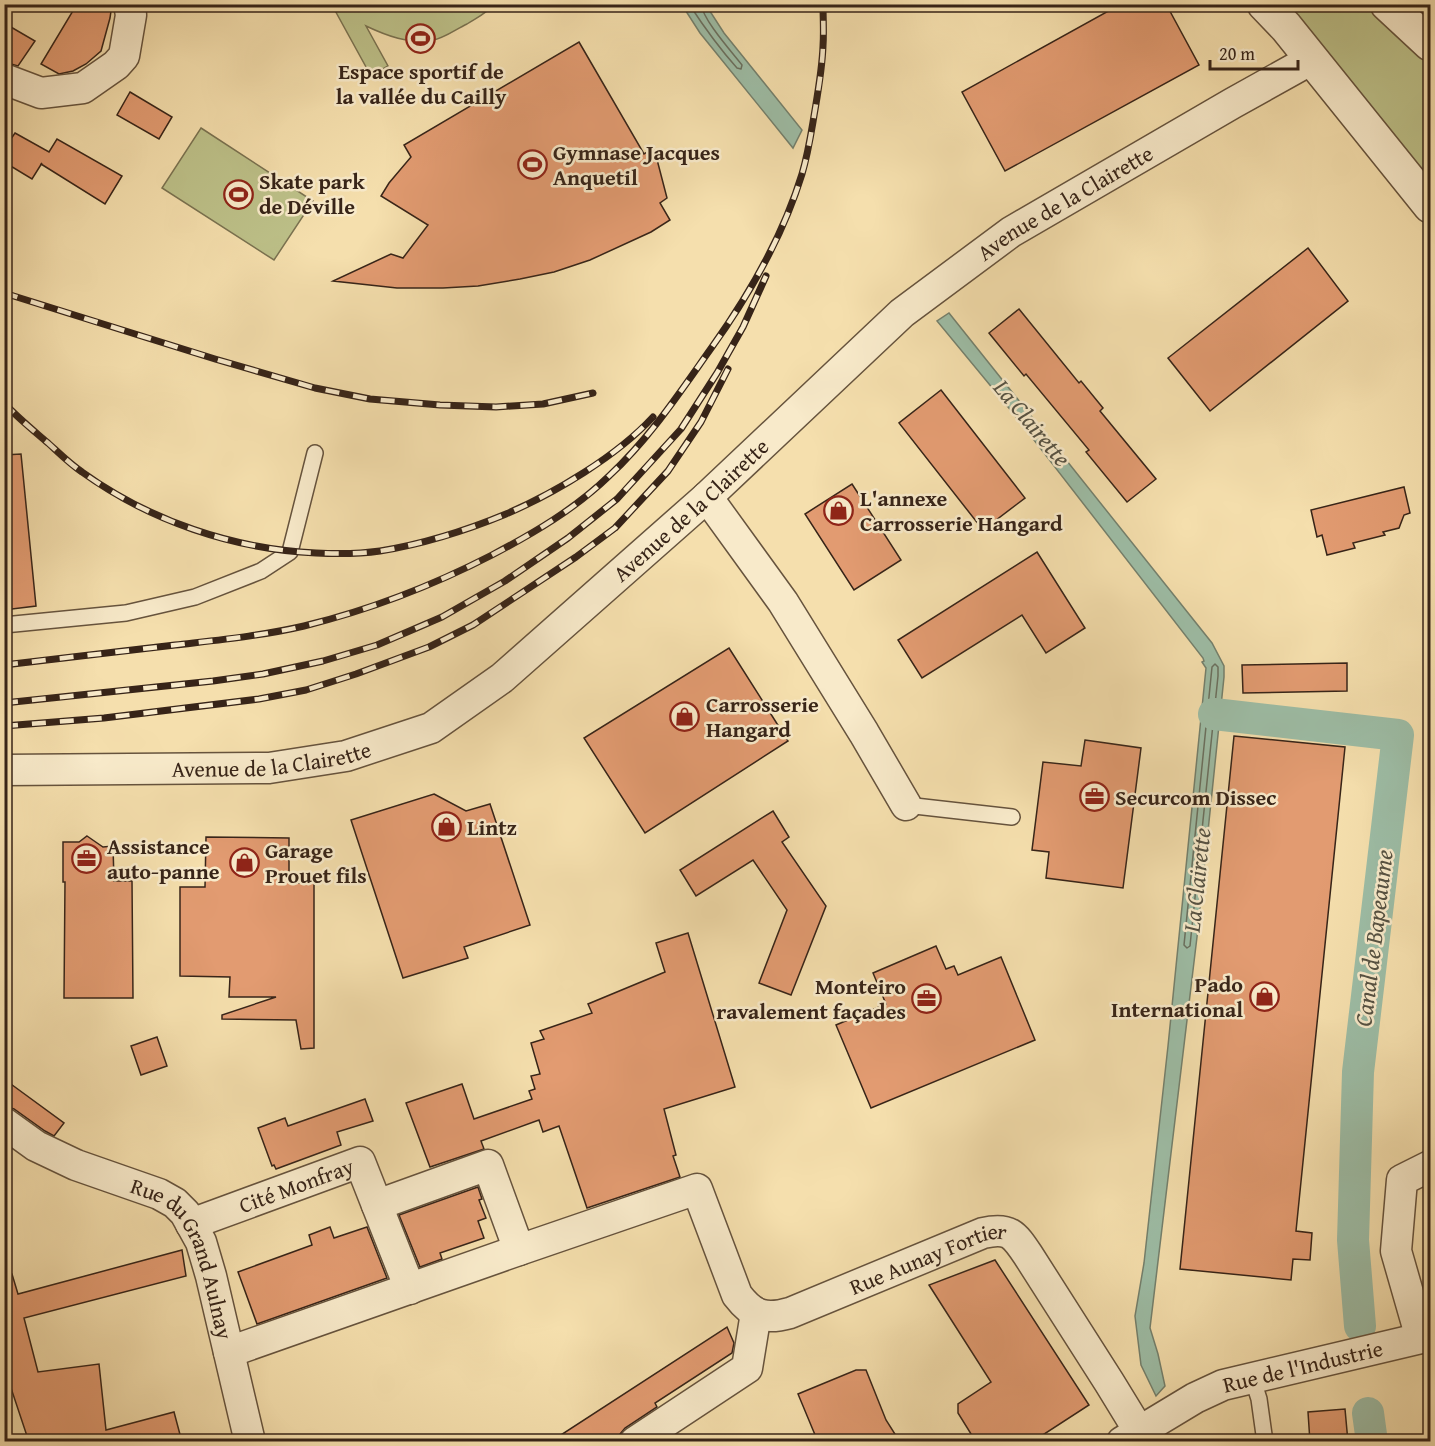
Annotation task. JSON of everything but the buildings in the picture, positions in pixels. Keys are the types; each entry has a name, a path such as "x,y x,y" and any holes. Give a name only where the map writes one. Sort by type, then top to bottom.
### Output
{"street":[{"path":"4,79 41,93 83,88 116,65 124,56 131,15 129,4"},
{"path":"1264,4 1286,27 1431,206"},
{"path":"1387,4 1431,44"},
{"name":"Avenue de la Clairette","path":"4,770 269,768 346,756 432,729 502,678 707,497 902,313 1011,232 1312,59"},
{"path":"707,497 783,602 906,805"},
{"name":"Rue du Grand Aulnay","path":"4,1123 36,1146 76,1165 159,1194 175,1203 185,1213 201,1242 211,1276 250,1442"},
{"name":"Cité Monfray","path":"191,1224 360,1162 410,1289"},
{"name":"Cité Monfray","path":"377,1205 488,1165 519,1250"},
{"path":"1426,1337 1396,1251 1402,1180 1431,1166"},
{"path":"229,1352 697,1189 737,1295 745,1306 756,1313 747,1368 635,1442"},
{"name":"Rue Aunay Fortier","path":"756,1313 769,1317 790,1313 977,1235 992,1231 1012,1234 1109,1382 1131,1436"},
{"name":"Rue de l'Industrie","path":"1131,1436 1178,1407 1223,1385 1426,1337"}],"lane":[{"path":"4,625 126,613 195,597 261,571 290,552 315,453"},
{"path":"906,805 1012,817"},
{"path":"1252,1377 1265,1442"}],"green space":[{"name":"Espace sportif de la vallée du Cailly","path":"332,5 493,5 467,24 433,40 407,40 389,36 366,26 388,66 371,76"},
{"path":"1265,5 1430,5 1430,201"},
{"name":"Skate park de Déville","path":"201,128 313,201 274,260 162,188"}],"water":[{"path":"682,5 706,5 724,33 802,130 793,148 700,33"},
{"name":"La Clairette","path":"949,313 1212,643 1224,666 1197,937 1150,1328 1165,1386 1156,1396 1141,1365 1135,1316 1144,1263 1168,1046 1206,668 1202,662 1203,658 1013,413 937,321"}],"waterway":[{"name":"Canal de Bapeaume","path":"1214,714 1398,735 1358,1072 1353,1240 1360,1326"},
{"name":"Canal de Bapeaume","path":"1368,1413 1372,1442"}],"railway":[{"path":"4,665 240,637 288,629 352,613 423,587 508,547 568,510 596,488 638,446 664,414 739,307 775,242 794,197 808,148 822,65 823,4"},
{"path":"4,703 263,674 323,661 377,645 442,617 505,581 568,538 617,499 681,429 743,327 766,276"},
{"path":"4,293 315,388 370,399 496,407 543,404 593,393"},
{"path":"4,726 104,718 259,699 306,690 429,647 473,625 576,557 615,528 668,471 701,422 728,369"},
{"path":"4,403 78,469 136,505 164,518 223,539 254,546 332,554 372,552 412,545 506,514 565,484 604,459 622,446 653,417"}],"place":[{"name":"Espace sportif de la vallée du Cailly","path":"421,39"},
{"name":"Gymnase Jacques Anquetil","path":"532,165"},
{"name":"Skate park de Déville","path":"238,194"},
{"name":"L'annexe Carrosserie Hangard","path":"839,511"},
{"name":"Carrosserie Hangard","path":"685,717"},
{"name":"Securcom Dissec","path":"1094,797"},
{"name":"Lintz","path":"446,827"},
{"name":"Assistance auto-panne","path":"86,859"},
{"name":"Garage Prouet fils","path":"244,863"},
{"name":"Pado International","path":"1264,997"},
{"name":"Monteiro ravalement façades","path":"927,999"}]}
